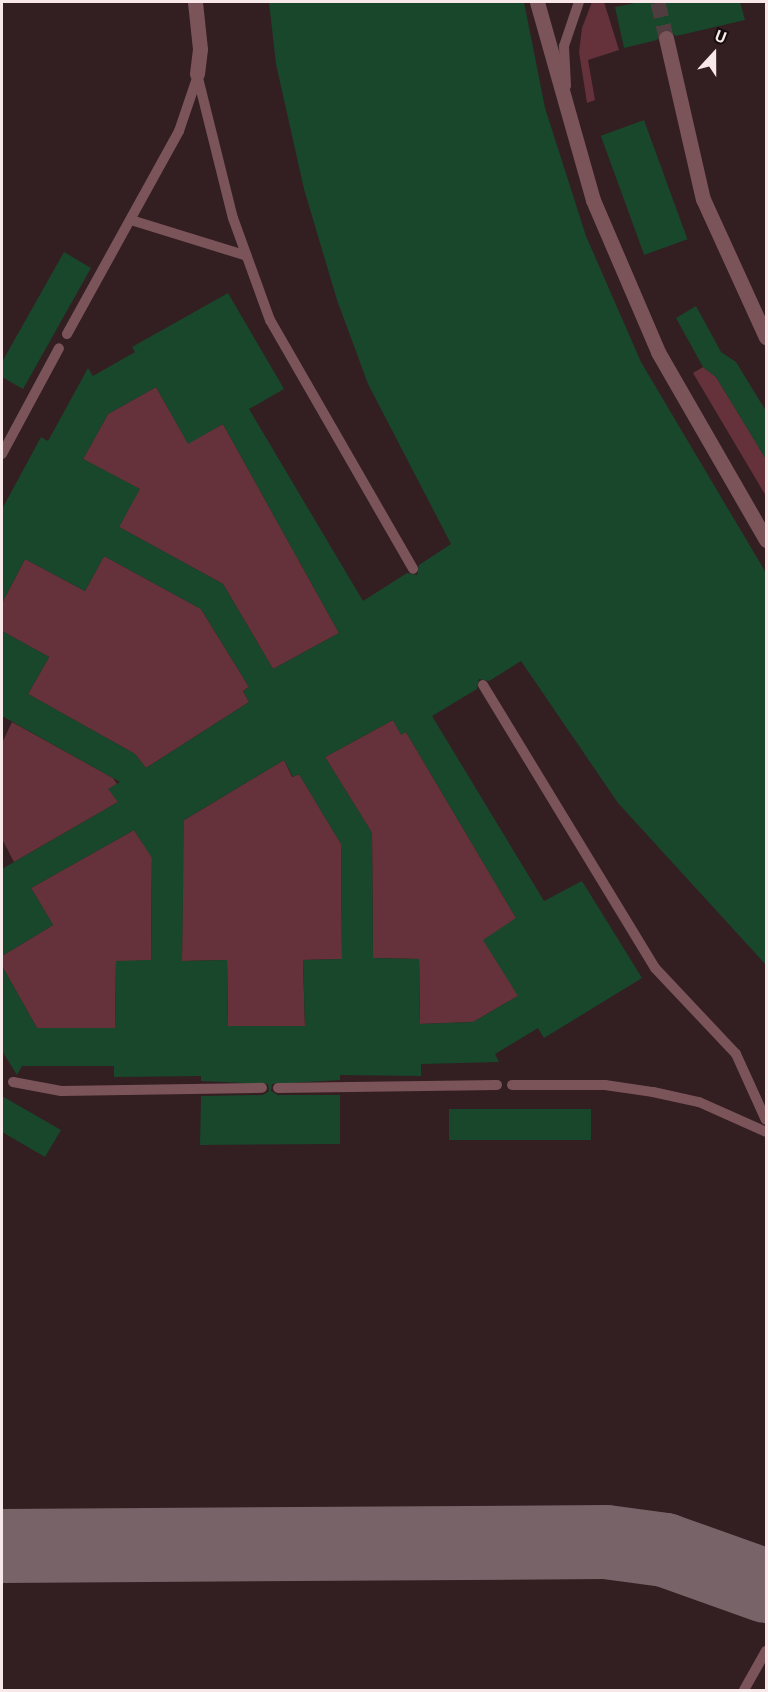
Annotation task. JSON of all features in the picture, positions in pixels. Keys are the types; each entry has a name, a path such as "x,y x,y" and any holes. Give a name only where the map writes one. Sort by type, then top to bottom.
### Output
{"street":[{"path":"195,2 200,49 198,74"},
{"path":"537,2 567,119 593,200 658,352 766,540"},
{"path":"666,38 704,199 766,337"}],"lane":[{"path":"567,119 564,46 579,2"},
{"path":"67,334 179,131 198,74"},
{"path":"198,74 233,218 270,320 413,569"},
{"path":"131,220 247,256"},
{"path":"2,454 59,348"},
{"path":"483,685 655,968 736,1054 766,1120"},
{"path":"13,1082 61,1091 262,1088"},
{"path":"278,1088 497,1085"},
{"path":"512,1085 604,1085 653,1092 699,1102 766,1132"},
{"path":"744,1690 766,1651"}],"shaded area":[{"path":"592,2 604,2 619,50 588,60 595,100 587,103 579,52 582,28"},
{"path":"703,367 716,377 766,459 766,496 693,373"},
{"path":"156,387 188,443 223,424 339,633 273,669 223,584 119,527 139,489 83,459 108,414"},
{"path":"104,556 201,609 249,687 243,691 249,702 146,768 135,754 28,694 49,657 2,631 2,603 25,559 85,591"},
{"path":"393,720 401,734 406,732 516,918 518,996 473,1022 420,1024 419,959 373,958 372,833 325,757"},
{"path":"12,722 113,778 117,784 109,789 118,802 14,862 2,839 2,743"},
{"path":"284,760 292,777 299,774 341,844 342,959 303,960 305,1026 228,1026 227,960 182,961 183,834 176,825"},
{"path":"134,830 143,844 150,841 152,848 151,960 116,962 115,1028 37,1028 2,966 2,956 53,925 31,888"}],"building":[{"path":"269,2 524,2 545,108 586,236 641,362 766,573 766,965 618,803 521,661 489,681 479,679 477,689 432,716 544,901 582,881 642,978 544,1038 538,1028 495,1054 499,1062 421,1064 421,1076 340,1075 340,1080 272,1084 271,1091 278,1095 340,1095 340,1144 200,1145 201,1096 263,1095 269,1091 268,1084 201,1081 201,1076 114,1077 114,1066 22,1066 17,1075 2,1051 2,966 37,1028 115,1028 116,961 151,960 152,858 134,830 31,888 53,925 2,956 2,869 118,802 108,789 120,782 2,716 2,631 49,657 28,694 135,754 146,768 249,702 243,691 249,687 201,609 104,556 85,591 25,559 2,603 2,509 41,437 48,441 88,368 93,376 135,352 132,347 228,293 284,389 249,409 363,601 407,573 417,575 419,565 451,544 368,384 337,300 304,189 276,64","holes":["156,387 188,444 223,424 339,633 273,669 223,584 119,527 140,489 83,459 108,414","393,720 401,735 406,732 516,918 483,940 518,996 473,1022 420,1024 419,959 373,958 372,833 325,757","284,760 293,777 299,774 341,844 342,959 303,960 305,1026 228,1026 227,960 182,961 184,820"]},
{"path":"640,2 740,2 745,20 676,36 664,28 657,40 624,48 615,7"},
{"path":"644,120 687,239 644,255 601,136"},
{"path":"64,252 91,268 23,389 2,377 2,362"},
{"path":"696,306 721,352 736,362 766,411 766,459 716,377 703,367 676,318"},
{"path":"2,1096 61,1130 45,1157 2,1132"},
{"path":"449,1109 591,1109 591,1140 449,1140"}],"taxiway":[{"path":"2,1546 606,1542 665,1550 766,1586"}],"tunnel":[{"path":"658,2 666,38"}]}
